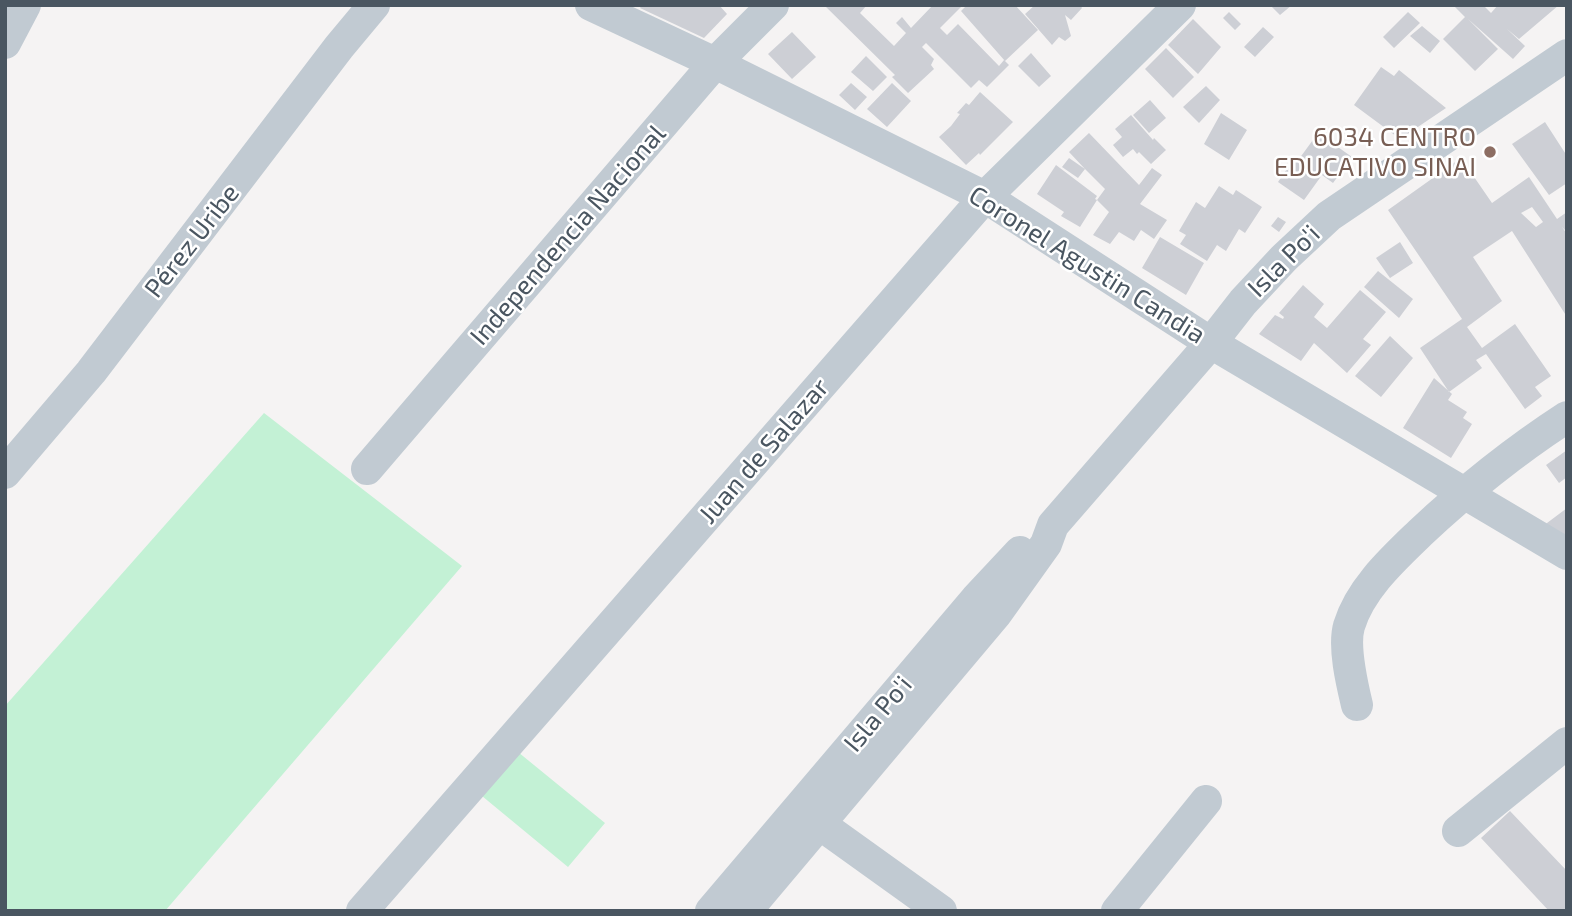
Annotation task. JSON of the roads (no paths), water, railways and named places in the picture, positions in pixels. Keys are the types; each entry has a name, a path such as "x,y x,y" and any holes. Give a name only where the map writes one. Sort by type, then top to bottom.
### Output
{"street":[{"path":"5,43 25,5"},
{"name":"Pérez Uribe","path":"5,474 91,372 374,5"},
{"name":"Coronel Agustin Candia","path":"591,5 715,63 985,197 1211,343 1567,554"},
{"name":"Independencia Nacional","path":"367,469 715,63 773,5"},
{"name":"Juan de Salazar","path":"362,911 985,197 1180,5"},
{"name":"Isla Po'i","path":"711,911 808,816 996,614 1046,544 1053,525 1211,343 1243,302 1284,258 1329,216 1567,55"},
{"path":"1357,705 1349,671 1348,628 1362,597 1392,560 1465,492 1522,446 1567,417"},
{"path":"1458,831 1567,743"},
{"path":"1117,911 1206,801"},
{"path":"808,816 941,911"},
{"name":"Isla Po'i","path":"746,911 808,816"}],"place":[{"name":"6034 CENTRO EDUCATIVO SINAI","path":"1490,152"}]}
